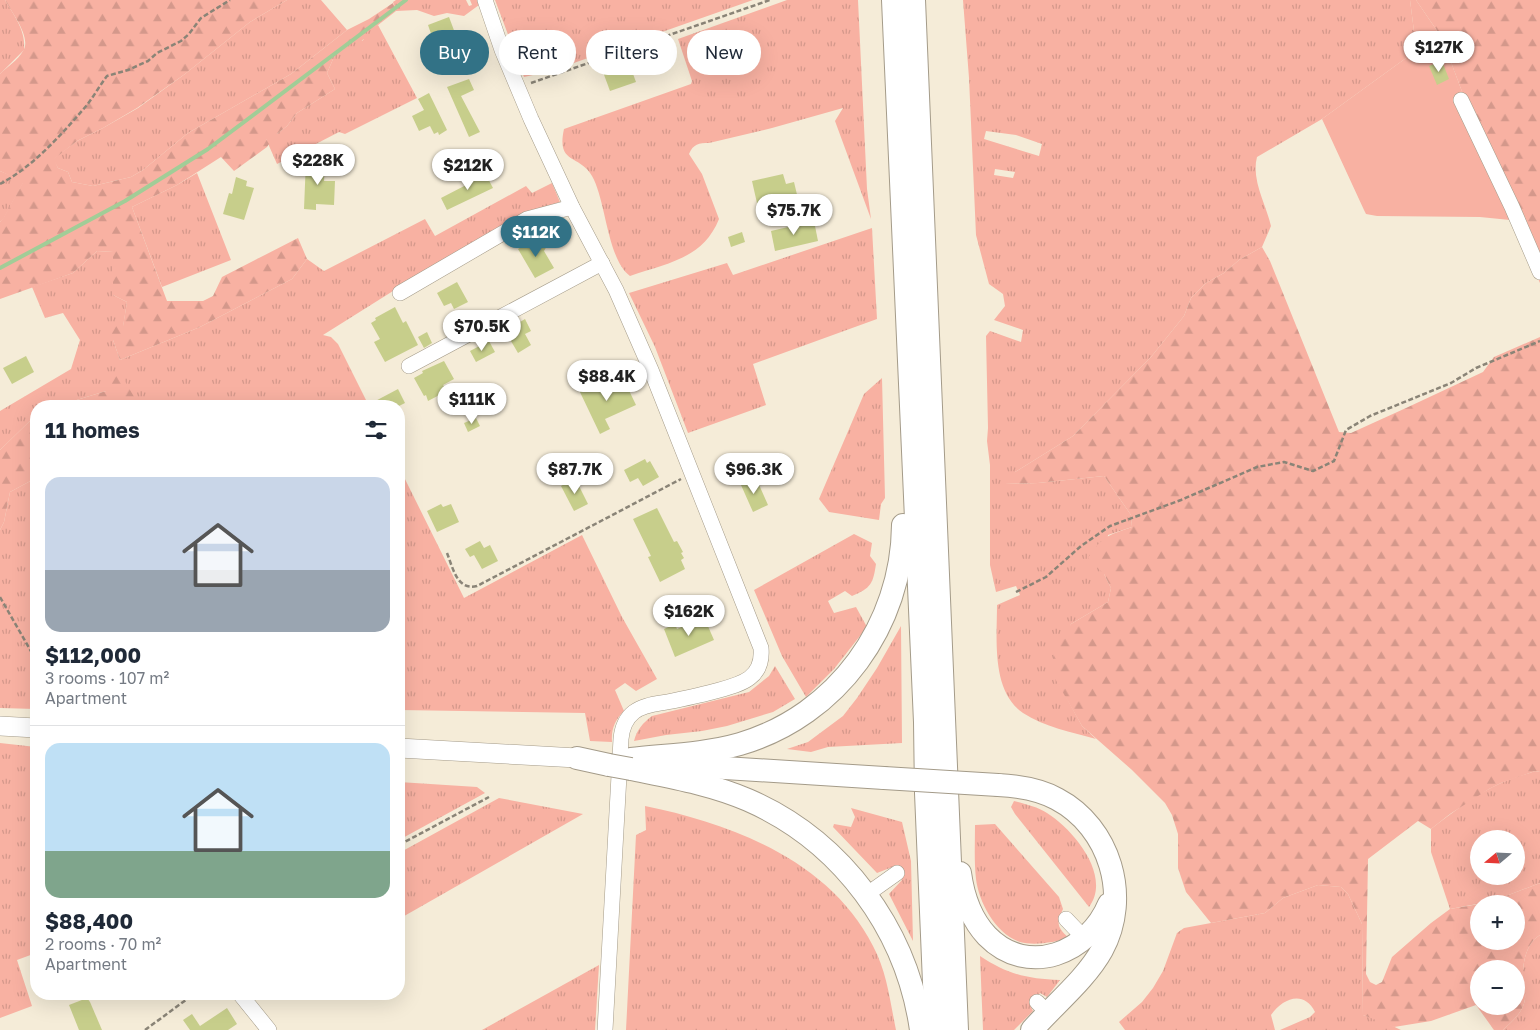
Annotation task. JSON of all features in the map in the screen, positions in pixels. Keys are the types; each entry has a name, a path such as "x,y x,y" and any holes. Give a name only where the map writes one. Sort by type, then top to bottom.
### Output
{"highway":[{"path":"893,0 925,722 926,793 936,1030"},
{"path":"914,0 956,1030"},
{"path":"622,763 713,750 756,739 775,731 810,710 850,673 879,628 894,590 903,535 901,464 911,432"},
{"path":"577,758 622,763 1016,786 1044,793 1060,801 1075,810 1094,830 1107,854 1116,895 1113,923 1102,950 1085,973 1042,1007 1032,1030"},
{"path":"622,763 729,792 766,808 799,828 821,845 841,864 882,918 904,963 912,986 922,1030"},
{"path":"947,793 957,826 959,866 964,892 975,920 988,937 1005,949 1025,956 1036,957 1058,954 1068,950 1094,931 1106,912 1113,892 1114,881"}],"main road":[{"path":"0,726 30,728"},
{"path":"405,748 577,758"}],"street":[{"path":"485,0 517,88 572,207 616,290 651,370 759,643 761,660 753,676 742,683 685,699 640,708 624,724 621,739 605,1030"},
{"path":"1461,100 1512,207 1540,272"},
{"path":"400,293 527,219 572,207"},
{"path":"409,366 602,263"},
{"path":"866,895 897,873"},
{"path":"1066,919 1084,939"},
{"path":"245,1000 269,1030"}],"path":[{"path":"0,184 25,169 60,136 88,104 107,76 128,70 148,61 157,53 181,41 201,18 230,0"},
{"path":"517,88 770,0"},
{"path":"1016,592 1046,577 1081,546 1110,526 1181,500 1257,467 1284,462 1314,471 1334,461 1346,430 1354,425 1370,416 1451,383 1476,368 1540,341"},
{"path":"447,553 463,586 469,588 477,586 692,474"},
{"path":"0,597 30,650"},
{"path":"405,842 489,797"},
{"path":"145,1030 186,1000"}],"green space":[{"path":"0,0 5,0 22,30 24,50 0,74"},
{"path":"5,0 287,0 250,22 185,74 137,108 77,141 54,159 58,168 68,172 72,182 93,186 131,177 143,170 188,133 291,74 347,30 369,19 393,3 396,11 373,29 363,33 365,34 364,39 361,41 357,36 337,50 327,73 335,89 297,113 287,126 277,134 272,136 266,134 269,144 267,147 234,171 221,157 177,185 132,207 167,301 203,301 213,296 222,277 298,238 307,259 292,279 200,327 120,360 113,340 102,337 102,331 110,324 123,326 127,302 113,295 113,252 97,251 73,273 0,299 0,222 23,182 0,171 0,74 18,57 25,46 25,39 20,26"},
{"path":"287,0 321,0 347,30 291,74 188,133 143,170 131,177 93,186 72,182 68,172 58,168 53,159 77,141 138,108 185,74 250,22"},
{"path":"396,0 466,0 469,6 472,5 470,0 478,0 479,5 464,16 447,13 434,16 417,10 396,11 393,2"},
{"path":"495,0 753,0 668,30 586,30 586,59 576,62 576,30 506,30"},
{"path":"787,0 858,0 867,189 871,219 835,121 843,108 772,128 694,146 689,154 702,174 719,219 704,243 694,251 670,263 630,276 622,268 616,257 601,199 592,176 581,164 570,158 563,148 564,129 691,84 690,75 761,75 761,30 703,30"},
{"path":"963,0 1410,0 1416,47 1413,53 1322,119 1257,157 1257,183 1271,226 1262,247 1239,260 1224,273 1206,283 1191,298 1184,316 1151,357 1073,436 1015,472 1005,484 1038,483 1104,476 1131,515 1132,527 1108,535 1104,574 1111,588 1108,602 1071,624 1054,675 1082,726 1096,739 1049,726 1023,713 1005,692 998,664 997,605 1020,595 1016,586 996,592 990,565 990,465 987,441 986,336 990,331 1021,342 1023,330 994,320 1005,306 1003,294 989,284 976,235 969,78","holes":["986,131 1016,135 1042,144 1039,156 984,139","995,169 1015,172 1013,178 994,175"]},
{"path":"1410,0 1416,0 1442,38 1510,220 1480,217 1377,216 1366,214 1322,119 1413,53 1416,47"},
{"path":"1416,0 1540,0 1540,283 1510,220 1442,38"},
{"path":"378,25 417,98 345,134 339,132 277,164 266,139 266,134 277,134 287,126 297,113 335,89 327,73 337,50 360,35 362,41 364,39 362,33"},
{"path":"687,36 687,66 678,39"},
{"path":"0,171 24,181 0,222"},
{"path":"197,173 231,260 162,287 132,207"},
{"path":"552,183 560,202 531,212 444,259 323,335 331,337 338,344 366,400 132,400 106,391 77,400 30,400 30,421 0,450 0,411 71,369 80,340 63,313 45,318 32,287 73,273 97,251 113,252 113,295 127,302 123,327 113,340 120,360 200,327 292,279 307,259 324,271 425,219 435,236 526,186 532,193"},
{"path":"872,228 877,319 753,364 766,405 688,433 655,347 629,293 727,263 733,275"},
{"path":"1262,247 1270,261 1339,432 1351,433 1483,372 1494,357 1540,337 1540,772 1535,771 1489,789 1450,814 1431,829 1418,821 1368,859 1366,974 1370,982 1376,985 1382,982 1392,957 1431,923 1450,909 1470,906 1470,950 1525,950 1525,895 1509,895 1540,883 1540,935 1531,943 1524,960 1470,960 1470,1007 1431,1021 1394,1027 1363,1015 1362,924 1348,894 1341,887 1318,885 1283,898 1265,913 1211,923 1186,892 1178,868 1178,834 1172,815 1165,803 1132,770 1082,726 1053,675 1054,652 1071,624 1108,602 1111,588 1104,574 1088,558 1107,537 1132,527 1131,515 1104,476 1038,483 1005,484 1002,474 1015,472 1073,436 1151,357 1184,316 1191,298 1206,283 1224,273 1239,260"},
{"path":"117,368 136,400 77,400 106,391"},
{"path":"882,378 885,498 881,504 879,520 829,512 819,499 864,394"},
{"path":"30,421 30,481 10,492 4,522 0,530 0,450"},
{"path":"405,479 464,598 582,535 622,617 657,679 636,691 625,683 615,690 624,711 614,725 612,742 590,741 585,713 405,710"},
{"path":"30,481 30,709 0,708 0,530 4,522 10,492"},
{"path":"854,534 872,543 870,556 876,564 874,576 867,588 858,593 852,596 845,591 828,601 834,613 856,607 867,627 834,669 806,697 782,656 754,590"},
{"path":"901,626 902,743 828,747 811,752 787,749 808,742 843,716 877,668"},
{"path":"775,666 795,699 773,712 727,726 634,741 641,727 652,716 749,692 769,676"},
{"path":"0,743 30,746 30,955 17,960 32,1006 0,1018"},
{"path":"1535,771 1540,772 1540,883 1509,895 1470,895 1470,905 1450,909 1431,852 1431,829 1483,792 1505,781"},
{"path":"405,782 477,787 485,793 405,837"},
{"path":"499,798 583,814 405,916 405,850"},
{"path":"1014,801 1036,807 1047,813 1068,830 1078,842 1093,868 1096,882 1095,895 1089,907 1015,814 1011,807"},
{"path":"645,806 712,824 744,836 776,851 805,869 832,891 854,916 878,956 888,987 896,1030 626,1030 636,835 646,830"},
{"path":"851,808 902,822 911,861 913,941 889,894 902,880 895,866 877,873 833,827 834,824 851,827 855,817"},
{"path":"995,824 1059,897 1063,909 1059,918 1059,925 1069,938 1038,944 1020,942 1003,932 990,916 981,898 976,879 975,825"},
{"path":"1318,885 1341,887 1348,894 1362,924 1363,1015 1401,1030 1280,1030 1310,1017 1315,1012 1310,1005 1299,999 1293,999 1281,1004 1271,1015 1275,1030 1125,1030 1119,1022 1142,1002 1153,988 1163,971 1177,933 1184,928 1265,913 1283,898"},
{"path":"1540,935 1540,1030 1503,1030 1518,1015 1525,1015 1524,960 1531,943"},
{"path":"980,956 999,967 1027,977 1060,980 1047,997 1040,993 1030,1005 1033,1011 1014,1030 983,1030"},
{"path":"599,965 595,1030 482,1030"},
{"path":"1483,1015 1518,1015 1503,1030 1494,1030"}],"building":[{"path":"449,17 454,30 430,30 428,25"},
{"path":"1442,61 1449,79 1437,85 1429,66"},
{"path":"604,75 633,75 636,82 610,91"},
{"path":"469,79 474,90 461,96 480,132 469,137 447,87"},
{"path":"429,93 447,130 439,135 438,132 434,134 430,126 419,131 412,116 424,110 418,99"},
{"path":"306,160 325,161 324,181 335,181 334,205 316,204 316,210 304,209"},
{"path":"484,171 493,188 447,210 441,198 470,183 469,179"},
{"path":"783,174 786,184 794,182 799,203 759,212 752,181"},
{"path":"236,177 247,181 246,186 254,188 244,220 223,214 229,193 232,194"},
{"path":"814,221 818,241 775,251 771,231"},
{"path":"742,232 745,242 731,247 728,237"},
{"path":"537,238 541,244 548,244 544,251 554,268 535,278 518,249"},
{"path":"457,282 468,302 454,309 451,303 444,306 437,293"},
{"path":"395,307 403,323 406,321 418,345 385,362 374,342 380,339 371,323 376,320 375,318"},
{"path":"525,319 531,331 525,334 531,345 518,353 505,331"},
{"path":"427,332 432,343 424,348 418,337"},
{"path":"489,341 495,352 476,362 470,351"},
{"path":"26,356 34,372 12,384 3,368"},
{"path":"444,361 454,379 443,385 447,391 428,401 414,378 423,373 422,371"},
{"path":"623,378 636,405 605,419 610,429 600,434 579,390 589,386 593,392"},
{"path":"398,389 404,400 377,400"},
{"path":"476,418 480,426 468,432 464,423"},
{"path":"645,459 647,463 650,461 659,477 643,486 638,478 630,482 624,470"},
{"path":"575,478 588,504 574,511 561,486"},
{"path":"747,478 752,480 756,478 768,505 753,512 741,485 746,483"},
{"path":"441,504 443,507 451,504 459,522 437,532 427,511"},
{"path":"657,508 674,542 677,541 683,552 681,553 684,558 681,560 685,569 660,582 648,557 651,556 633,519"},
{"path":"480,541 484,548 490,545 498,561 482,569 474,555 470,557 465,549"},
{"path":"704,617 714,640 675,657 664,629 675,624 677,629"},
{"path":"82,1000 88,1000 102,1030 79,1030 69,1005"},
{"path":"227,1008 237,1024 228,1030 190,1030 183,1020 192,1014 200,1026"}],"waterway":[{"path":"0,268 125,201 208,149 406,0"}]}
